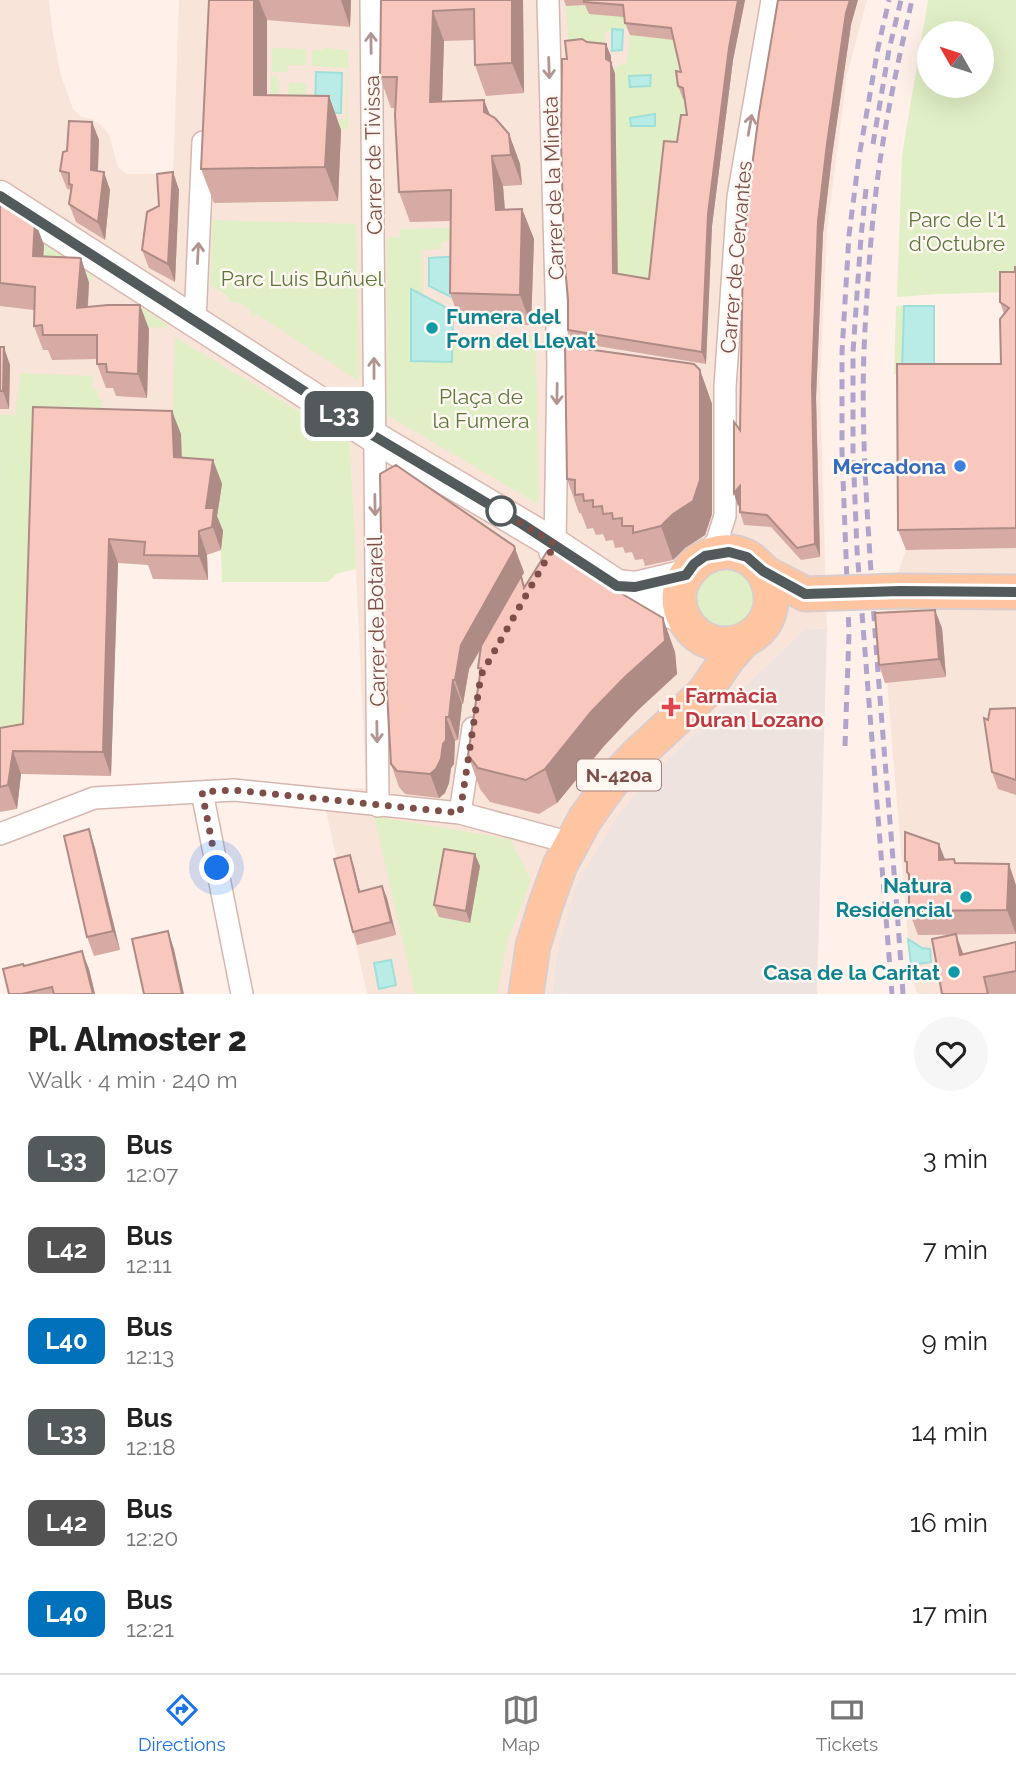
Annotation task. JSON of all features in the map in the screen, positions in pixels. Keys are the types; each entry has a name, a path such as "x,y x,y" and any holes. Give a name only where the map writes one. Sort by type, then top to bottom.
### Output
{"main road":[{"path":"696,566 729,552 805,594 1016,592"},
{"path":"755,564 769,583 771,606 768,617"},
{"name":"N-420a","path":"678,715 696,689 702,672 702,654 680,604 679,593 681,583 696,566"},
{"name":"N-420a","path":"526,994 533,946 539,926 560,865 585,819 610,784 678,715 704,693 744,640 757,632 768,617 805,594"},
{"path":"689,625 715,642 728,644 744,640"}],"street":[{"name":"Carrer de Tivissa","path":"371,0 374,436"},
{"name":"Carrer de la Mineta","path":"548,0 558,363 548,556"},
{"name":"Carrer de Cervantes","path":"696,566 717,541 725,516 724,387 738,197 772,0"},
{"path":"195,321 204,124"},
{"path":"0,196 374,436 548,556 617,586 635,587 696,566"},
{"path":"558,363 583,367"},
{"path":"699,384 724,387"},
{"name":"Carrer de Botarell","path":"374,436 378,806"},
{"name":"Carrer de Cervantes","path":"725,516 735,537 755,564"},
{"path":"617,586 626,599 689,625"},
{"path":"460,813 477,703"},
{"path":"0,834 94,798 234,790 460,813 571,843"},
{"path":"202,792 242,994"}],"shaded area":[{"path":"0,0 49,0 61,76 73,109 81,117 92,119 101,125 109,134 118,167 127,174 173,174 179,0 867,0 847,75 827,230 820,382 827,629 806,628 665,762 557,952 552,994 367,994 321,789 366,788 350,442 176,338 173,421 96,421 0,415"},
{"path":"1016,548 1016,994 917,994 911,975 882,621 906,550"},
{"path":"806,628 827,629 817,994 552,994 557,952 576,885 618,815 665,762"}],"green space":[{"name":"Parc de l'1 d'Octubre","path":"928,0 1016,0 1016,292 897,297 902,155 917,66 917,98 994,98 994,21 924,21"},
{"path":"588,5 625,17 629,29 612,29 605,32 604,52 569,53 566,6"},
{"path":"630,35 675,38 692,127 653,291 618,285 615,75 611,71 627,62"},
{"path":"272,48 306,49 306,65 288,65 287,72 272,72"},
{"path":"312,50 348,50 348,129 316,128 309,119 346,119 347,68 311,66"},
{"path":"271,76 278,76 279,95 288,95 289,83 306,83 305,125 270,125"},
{"name":"Parc Luis Buñuel","path":"213,220 356,224 359,381 258,315 250,316 250,310 237,302 229,302 229,297 210,285"},
{"name":"Plaça de la Fumera","path":"453,228 453,241 441,242 442,249 422,250 423,295 411,289 411,360 452,362 452,335 536,335 538,504 387,415 387,237 400,237 400,229"},
{"path":"44,242 93,276 89,283 53,280 42,288"},
{"path":"137,305 168,325 165,328 124,326"},
{"path":"896,306 904,306 902,374 894,374"},
{"path":"175,337 350,442 356,569 336,574 328,582 222,582 223,532 42,431 32,748 0,754 0,415 15,415 21,373 93,376 92,388 97,390 98,399 103,399 101,411 173,412"},
{"path":"727,566 747,574 757,592 754,613 738,628 717,630 694,608 696,590 704,575"},
{"path":"374,816 510,839 531,880 507,942 497,994 415,994"}],"water":[{"path":"612,29 623,30 622,50 612,51"},
{"path":"316,72 342,73 341,113 315,112"},
{"path":"651,75 650,86 630,87 629,76"},
{"path":"655,114 655,126 631,126 630,118"},
{"path":"462,256 461,302 429,286 429,258"},
{"path":"411,289 453,311 452,362 411,361"},
{"path":"904,306 934,306 934,374 902,374"},
{"path":"908,939 922,948 930,949 931,962 911,965"},
{"path":"391,960 396,985 379,989 374,963"}],"building":[{"path":"209,0 254,0 254,95 329,96 325,167 201,169"},
{"path":"381,0 512,0 512,63 475,65 474,9 433,11 430,102 484,100 484,112 495,118 509,134 511,155 492,156 496,210 522,209 520,295 450,293 451,190 399,192 395,115 397,77 380,77"},
{"path":"584,0 738,0 729,48 708,214 702,352 568,330 561,139 562,59 567,59 565,41 582,39 606,44 606,59 611,62 613,273 649,279 664,141 677,142 681,115 687,115 683,88 678,86 676,71 681,72 671,28 625,23 623,5"},
{"path":"778,0 850,0 827,144 818,221 812,385 815,544 797,548 767,515 740,512 740,486 734,493 734,422 740,430 743,253 759,113"},
{"path":"69,121 92,122 91,170 104,172 98,222 69,204 72,185 69,184 69,173 60,171 63,152 67,151"},
{"path":"173,172 168,264 142,250 147,212 159,206 157,174"},
{"path":"0,198 35,221 33,256 81,258 77,308 140,305 138,374 107,372 106,364 97,364 97,335 43,335 42,325 34,326 35,287 0,283"},
{"name":"Mercadona","path":"1015,267 1016,528 898,530 897,364 1001,364 1000,319 1009,308 1000,302 1000,272 1015,272"},
{"path":"565,346 694,364 700,370 700,480 693,501 661,526 633,533 633,526 622,526 622,518 613,519 612,513 603,514 602,506 593,507 593,500 584,501 583,494 575,495 575,480 567,479"},
{"path":"0,347 4,347 3,391 0,391"},
{"path":"33,407 172,411 174,457 213,460 206,508 214,508 212,527 199,531 199,556 144,555 145,542 109,539 103,752 13,751 8,785 0,787 0,728 23,724"},
{"path":"396,465 515,549 461,645 453,680 449,717 446,717 446,740 441,759 430,774 397,771 391,764 382,601 380,474"},
{"path":"548,550 663,618 665,641 591,712 545,769 526,780 478,768 468,755 481,668 478,668 481,646 521,576 524,588"},
{"path":"935,610 939,659 879,665 875,613"},
{"path":"1016,708 1016,780 992,772 984,718 988,720 990,709"},
{"path":"89,829 113,931 87,937 64,836"},
{"path":"905,832 939,844 939,860 1009,864 1007,910 909,911"},
{"path":"444,849 475,854 466,911 434,905"},
{"path":"350,855 359,892 382,886 391,922 353,932 334,859"},
{"path":"168,931 182,994 144,994 132,939"},
{"path":"956,934 960,955 1016,942 1016,971 984,977 988,994 942,994 932,939"},
{"path":"82,951 93,994 54,994 52,987 9,994 3,969"}],"railway":[{"path":"845,746 849,633 842,452 842,352 849,235 859,157 889,0"},
{"path":"873,144 889,50 901,0"},
{"path":"903,994 872,588 863,380 868,279 877,184 890,100 912,0"},
{"path":"866,189 853,352 853,451 857,550 892,994"}],"bus line":[{"name":"L33","path":"0,196 374,436 555,544 617,586 635,587 686,575 694,564 705,556 729,552 747,557 777,580 805,594 1016,592"}],"place":[{"name":"Fumera del Forn del Llevat","path":"432,328"},
{"name":"Mercadona","path":"960,466"},
{"name":"Farmàcia Duran Lozano","path":"671,707"},
{"name":"Natura Residencial","path":"966,897"},
{"name":"Casa de la Caritat","path":"954,972"}],"route":[{"path":"217,868 202,792 234,790 460,813 481,675 555,544 501,511"}]}
